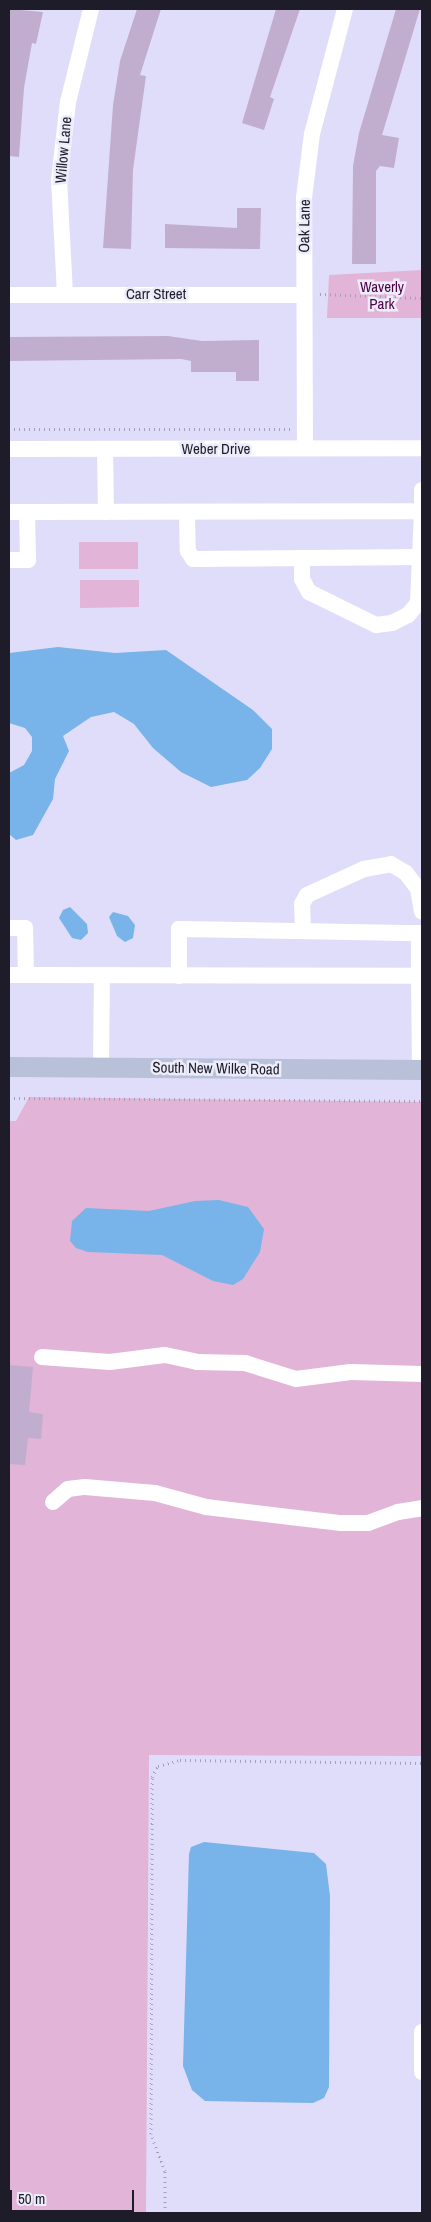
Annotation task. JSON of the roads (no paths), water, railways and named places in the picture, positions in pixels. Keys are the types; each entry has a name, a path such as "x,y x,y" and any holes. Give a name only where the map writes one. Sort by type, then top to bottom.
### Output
{"main road":[{"name":"South New Wilke Road","path":"9,1067 421,1070"}],"street":[{"name":"Willow Lane","path":"64,294 59,180 68,102 91,9"},
{"name":"Oak Lane","path":"305,448 302,429 304,198 312,134 345,9"},
{"name":"Carr Street","path":"9,295 303,295"},
{"name":"Weber Drive","path":"9,449 422,448"},
{"path":"105,449 106,512"},
{"path":"302,558 302,579 309,592 376,625 408,615 418,604 422,490"},
{"path":"9,512 422,511"},
{"path":"9,560 28,560 27,512"},
{"path":"188,512 188,551 193,559 421,557"},
{"path":"303,931 302,904 306,895 364,869 391,864 406,873 418,889 422,912 419,933 421,1070"},
{"path":"9,928 25,928 26,975"},
{"path":"179,976 179,929 419,933"},
{"path":"9,975 419,976"},
{"path":"101,1067 102,976"},
{"path":"42,1357 110,1362 165,1355 197,1362 237,1362 296,1379 351,1372 422,1374"},
{"path":"53,1502 74,1488 108,1494 155,1494 206,1507 348,1523 368,1523 422,1508"},
{"path":"422,2032 422,2072"}],"water":[{"path":"58,647 115,653 166,650 253,710 272,729 272,749 260,768 247,780 211,787 181,772 153,748 134,724 114,712 91,717 63,736 69,751 55,779 53,799 33,835 16,840 9,834 9,773 24,765 32,751 32,737 25,728 9,723 9,653"},
{"path":"70,907 87,924 88,933 81,940 72,938 59,918 63,910"},
{"path":"113,912 128,916 135,925 133,938 125,942 117,936 109,917"},
{"path":"219,1200 248,1207 264,1229 260,1252 243,1279 233,1285 213,1281 162,1255 88,1252 76,1248 70,1241 72,1221 86,1208 149,1211 195,1201"},
{"path":"204,1842 314,1853 326,1864 330,1896 329,2087 324,2098 313,2103 205,2101 192,2090 183,2066 189,1854 191,1847"}],"park label":[{"name":"Waverly Park","path":"382,294"}]}
